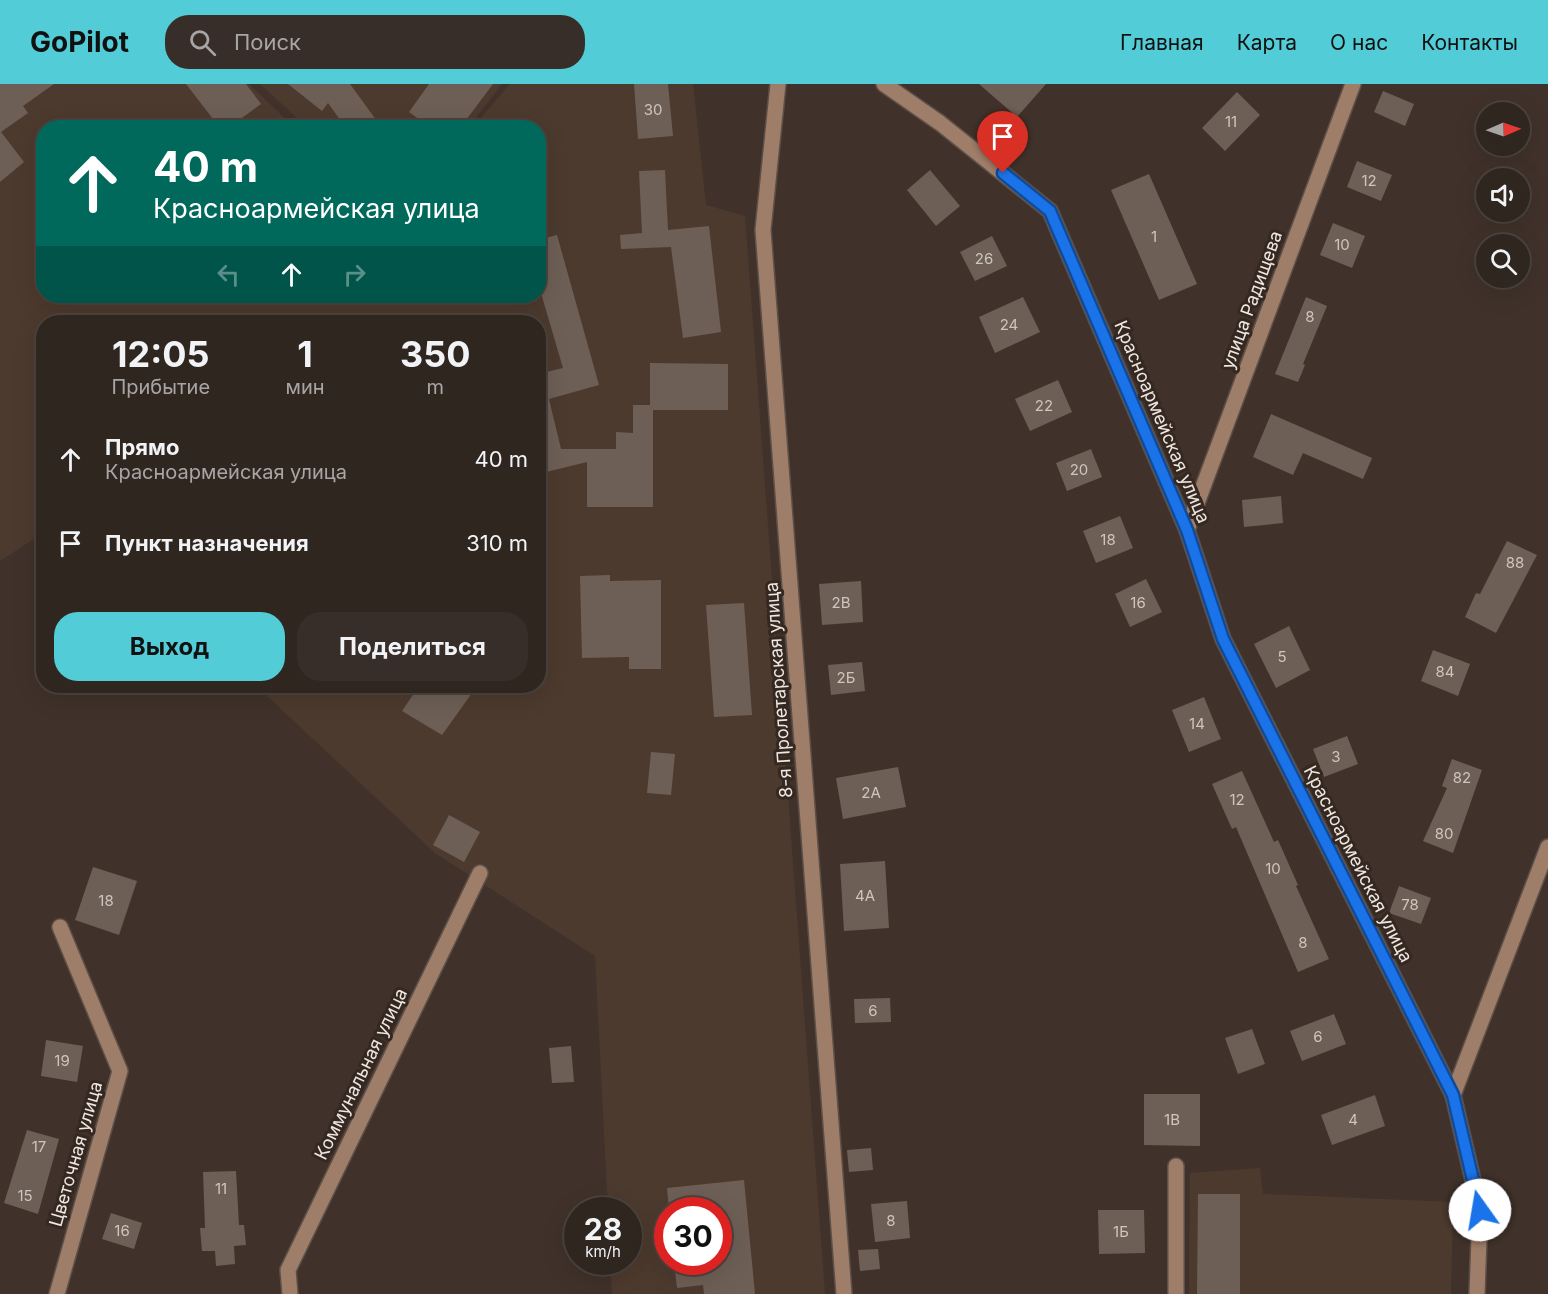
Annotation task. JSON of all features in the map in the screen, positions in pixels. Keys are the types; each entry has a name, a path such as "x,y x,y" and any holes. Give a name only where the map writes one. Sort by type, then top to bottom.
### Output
{"street":[{"name":"8-я Пролетарская улица","path":"778,84 763,230 844,1294"},
{"name":"Красноармейская улица","path":"884,84 940,123 1050,211 1187,530 1223,639 1453,1095 1480,1210 1477,1294"},
{"name":"улица Радищева","path":"1187,530 1353,84"},
{"path":"1453,1095 1548,847"},
{"name":"Коммунальная улица","path":"290,1294 288,1270 480,873"},
{"name":"Цветочная улица","path":"57,1294 120,1071 60,927"},
{"path":"1176,1166 1176,1294"}],"shaded area":[{"path":"0,84 249,84 287,120 36,120 36,303 546,303 546,120 479,120 510,84 693,84 706,205 745,216 825,1294 612,1294 611,1275 642,1275 642,1197 607,1197 595,956 435,853 267,696 268,693 546,693 546,315 36,315 36,538 0,561"},
{"path":"260,84 502,84 474,120 299,120"},
{"path":"1260,1168 1263,1194 1453,1202 1451,1294 1189,1294 1190,1173"}],"building":[{"path":"0,84 54,84 23,106 28,113 1,132 24,162 0,182"},
{"path":"186,84 246,84 261,104 239,120 214,120"},
{"path":"288,84 350,84 376,120 340,120 328,103 322,111"},
{"path":"429,84 493,84 466,120 420,120 409,112"},
{"path":"634,84 668,84 673,136 638,139"},
{"path":"979,84 1046,84 1017,117"},
{"path":"1383,91 1414,104 1405,126 1374,112"},
{"path":"1237,92 1260,115 1225,151 1202,128"},
{"path":"1357,161 1392,175 1381,201 1347,187"},
{"path":"665,170 668,230 709,226 721,332 683,338 671,247 621,249 620,235 642,233 639,171"},
{"path":"930,170 960,206 936,226 907,190"},
{"path":"1149,174 1197,284 1159,300 1111,190"},
{"path":"1333,223 1365,236 1352,268 1320,255"},
{"path":"557,235 599,385 549,399 561,449 616,449 616,432 633,433 633,405 650,405 650,363 728,364 728,410 653,410 653,507 587,507 587,462 546,472 546,372 563,368 544,303 546,303 546,238"},
{"path":"992,236 1007,266 975,281 960,252"},
{"path":"1023,297 1040,332 995,353 979,317"},
{"path":"1306,297 1327,306 1298,382 1275,374"},
{"path":"1058,380 1072,412 1030,431 1015,399"},
{"path":"1271,414 1372,458 1363,479 1303,453 1293,475 1253,457"},
{"path":"1091,449 1102,477 1067,491 1056,463"},
{"path":"1281,496 1283,523 1244,527 1242,500"},
{"path":"1120,516 1133,548 1096,563 1083,531"},
{"path":"1507,541 1537,555 1496,633 1465,617 1476,593 1480,594"},
{"path":"610,575 610,581 661,580 661,669 629,669 629,657 582,658 580,576"},
{"path":"1146,579 1162,612 1130,627 1115,594"},
{"path":"861,581 863,622 822,625 819,584"},
{"path":"744,603 752,715 714,717 706,605"},
{"path":"1289,626 1310,670 1276,688 1254,644"},
{"path":"1433,650 1470,664 1458,696 1421,681"},
{"path":"862,662 865,691 831,695 828,665"},
{"path":"414,693 472,693 442,735 402,711"},
{"path":"1204,697 1221,739 1189,752 1172,710"},
{"path":"1347,736 1358,764 1324,777 1313,749"},
{"path":"651,752 675,754 671,795 647,793"},
{"path":"1452,759 1482,770 1453,853 1423,841 1447,788 1442,786"},
{"path":"898,767 906,807 843,819 836,778"},
{"path":"1242,771 1274,842 1278,840 1329,959 1298,972 1236,827 1232,829 1212,784"},
{"path":"449,815 480,832 464,862 433,845"},
{"path":"885,861 889,928 844,931 840,864"},
{"path":"93,867 137,881 119,935 75,920"},
{"path":"1399,886 1431,898 1421,924 1389,913"},
{"path":"890,998 891,1022 855,1023 854,999"},
{"path":"1334,1014 1346,1044 1302,1061 1290,1031"},
{"path":"1252,1029 1265,1064 1238,1074 1225,1038"},
{"path":"46,1040 83,1046 77,1082 41,1076"},
{"path":"571,1046 574,1082 552,1083 549,1048"},
{"path":"1144,1094 1200,1094 1200,1146 1144,1145"},
{"path":"1375,1095 1385,1126 1332,1145 1321,1115"},
{"path":"27,1130 59,1139 38,1214 4,1203"},
{"path":"871,1148 873,1170 849,1172 847,1150"},
{"path":"236,1171 239,1225 244,1225 246,1245 234,1246 235,1264 216,1266 215,1251 202,1251 200,1228 205,1228 203,1172"},
{"path":"744,1180 755,1294 704,1294 703,1285 677,1288 676,1275 732,1275 732,1197 668,1197 667,1188"},
{"path":"1198,1194 1240,1194 1240,1294 1197,1294"},
{"path":"907,1201 910,1238 875,1242 871,1204"},
{"path":"1098,1210 1144,1210 1145,1253 1099,1254"},
{"path":"111,1213 142,1223 134,1249 102,1239"},
{"path":"878,1249 880,1269 860,1271 858,1250"}],"route":[{"path":"1003,173 1050,211 1187,530 1223,639 1453,1095 1480,1210"}]}
